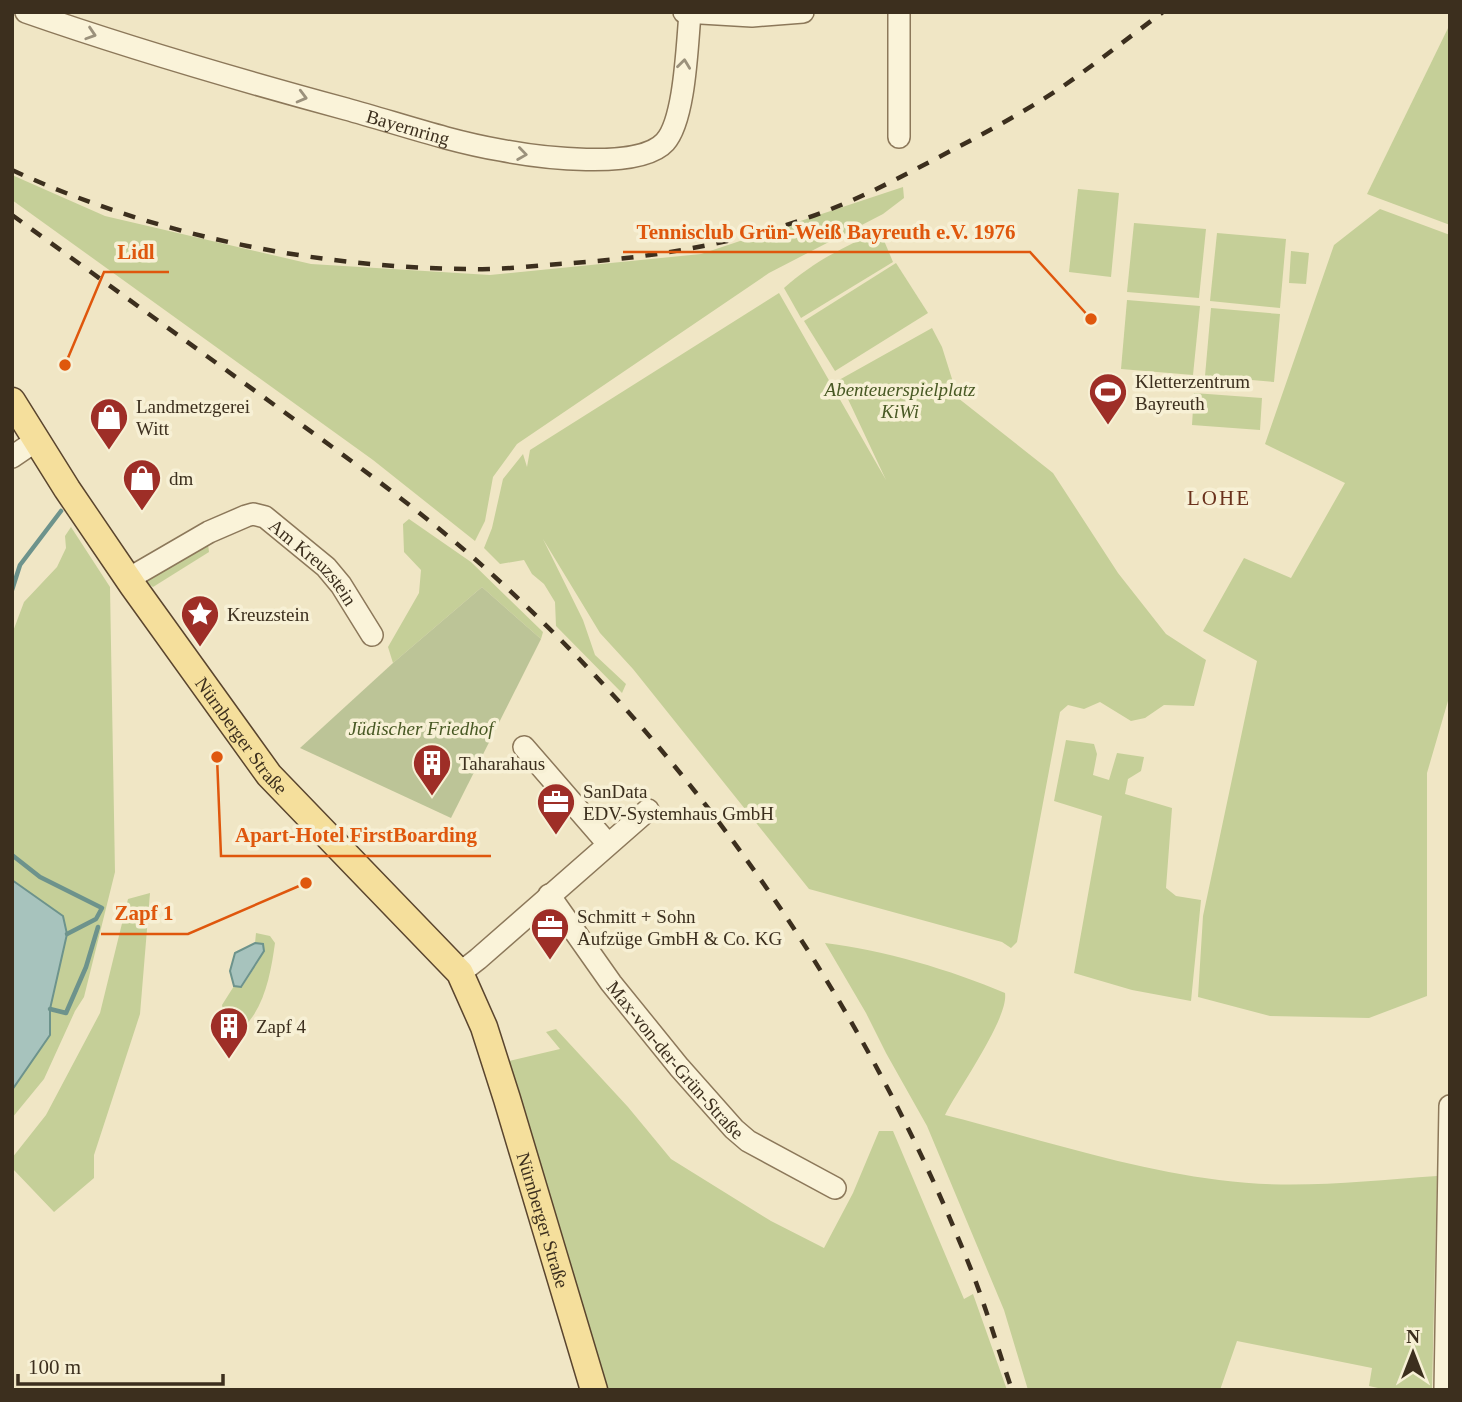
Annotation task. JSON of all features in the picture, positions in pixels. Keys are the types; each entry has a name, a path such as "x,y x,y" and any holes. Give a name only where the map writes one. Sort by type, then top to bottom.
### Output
{"main road":[{"name":"Nürnberger Straße","path":"12,401 128,579 269,775 460,972 484,1027 594,1390"}],"street":[{"name":"Bayernring","path":"26,12 243,81 467,144 579,159 640,155 655,150 665,142 673,131 678,115 687,13"},
{"path":"687,13 752,16 803,12"},
{"path":"899,12 900,137"},
{"path":"12,457 37,440"},
{"name":"Am Kreuzstein","path":"128,579 209,532 253,514 265,517 326,567 341,585 372,635"},
{"path":"524,747 608,844"},
{"path":"460,972 494,946 648,810"},
{"name":"Max-von-der-Grün-Straße","path":"549,895 611,984 734,1129 748,1141 821,1170 835,1188"},
{"path":"1445,1390 1450,1106"}],"green space":[{"path":"1450,24 1450,225 1367,194"},
{"path":"12,175 105,216 311,264 490,275 701,254 903,187 904,198 883,214 769,273 517,444 493,477 485,521 475,541 373,460 12,200"},
{"path":"1078,189 1119,193 1111,277 1069,272"},
{"path":"1380,209 1450,235 1450,694 1427,773 1427,996 1369,1018 1270,1016 1198,997 1203,916 1257,661 1203,631 1244,558 1291,578 1345,483 1265,444 1334,245"},
{"path":"1134,223 1206,229 1199,298 1127,292"},
{"path":"880,231 893,262 801,318 784,288 830,255"},
{"path":"1217,233 1286,239 1280,308 1210,301"},
{"path":"1291,251 1309,253 1306,284 1289,283"},
{"path":"896,263 928,313 835,371 804,321"},
{"name":"Abenteuerspielplatz KiWi","path":"779,293 886,480 839,380 932,328 942,347 958,398 1053,473 1118,573 1166,634 1206,660 1194,706 1164,705 1145,718 1131,721 1100,702 1084,709 1068,705 1060,712 1017,942 1011,948 1002,942 809,889 633,669 600,633 543,539 583,620 595,655 626,684 622,693 556,626 555,602 524,560 500,564 484,548 492,528 503,479 523,454 527,467 530,450"},
{"path":"1127,300 1200,306 1193,375 1121,369"},
{"path":"1211,308 1280,314 1274,382 1205,376"},
{"path":"1194,393 1262,398 1260,430 1192,425"},
{"path":"409,519 471,562 543,632 541,639 482,587 393,663 388,647 419,593 421,570 404,552 403,524"},
{"path":"71,527 110,587 115,872 84,997 44,1079 12,1118 12,1090 50,1035 50,1009 67,934 63,916 12,880 12,634 24,602 57,567 66,548 65,536"},
{"path":"208,544 209,552 153,587 146,582 146,573"},
{"name":"Jüdischer Friedhof","path":"482,587 541,639 451,818 300,748 393,663"},
{"path":"1066,740 1094,744 1097,754 1093,775 1109,780 1117,753 1144,757 1141,771 1128,779 1125,794 1172,808 1166,888 1176,896 1201,900 1191,1001 1132,990 1074,973 1102,816 1054,801"},
{"path":"150,893 140,1014 94,1155 94,1178 54,1212 12,1168 12,1158 46,1115 100,1013 128,899"},
{"path":"256,933 270,936 275,943 266,988 257,1009 244,1027 226,1026 222,1005 234,986 242,987 260,959 263,944 255,943"},
{"path":"825,943 917,962 1005,993 1004,1004 991,1036 945,1115 1116,1160 1219,1180 1301,1184 1437,1176 1432,1390 1387,1390 1369,1386 1372,1368 1237,1341 1220,1390 1028,1390 1004,1310 927,1126"},
{"path":"556,1029 628,1107 671,1159 771,1221 824,1248 853,1193 879,1131 893,1131 964,1299 973,1294 1007,1390 603,1390 501,1063 560,1049 546,1032"}],"water":[{"path":"12,880 63,916 67,934 50,1009 50,1035 12,1090"},
{"path":"255,943 263,944 264,951 241,987 234,986 230,971 235,953"}],"waterway":[{"path":"12,590 20,565 61,511"},
{"path":"12,855 40,877 102,908 96,919 67,934"},
{"path":"50,1009 66,1013 86,967 98,927"}],"railway":[{"path":"12,170 122,213 179,230 296,255 414,267 484,269 631,257 703,246 773,229 866,194 1016,116 1085,70 1163,12"},
{"path":"12,215 322,439 426,518 476,560 556,635 632,716 702,800 767,889 827,982 882,1078 931,1176 974,1277 1012,1390"}],"place":[{"name":"Tennisclub Grün-Weiß Bayreuth e.V. 1976","path":"1091,319"},
{"name":"Lidl","path":"65,365"},
{"name":"Kletterzentrum Bayreuth","path":"1108,426"},
{"name":"Landmetzgerei Witt","path":"109,451"},
{"name":"dm","path":"142,512"},
{"name":"Kreuzstein","path":"200,648"},
{"name":"Apart-Hotel FirstBoarding","path":"217,757"},
{"name":"Taharahaus","path":"432,797"},
{"name":"SanData EDV-Systemhaus GmbH","path":"556,836"},
{"name":"Zapf 1","path":"306,883"},
{"name":"Schmitt + Sohn Aufzüge GmbH & Co. KG","path":"550,961"},
{"name":"Zapf 4","path":"229,1060"}],"district":[{"name":"LOHE","path":"1219,498"}]}
